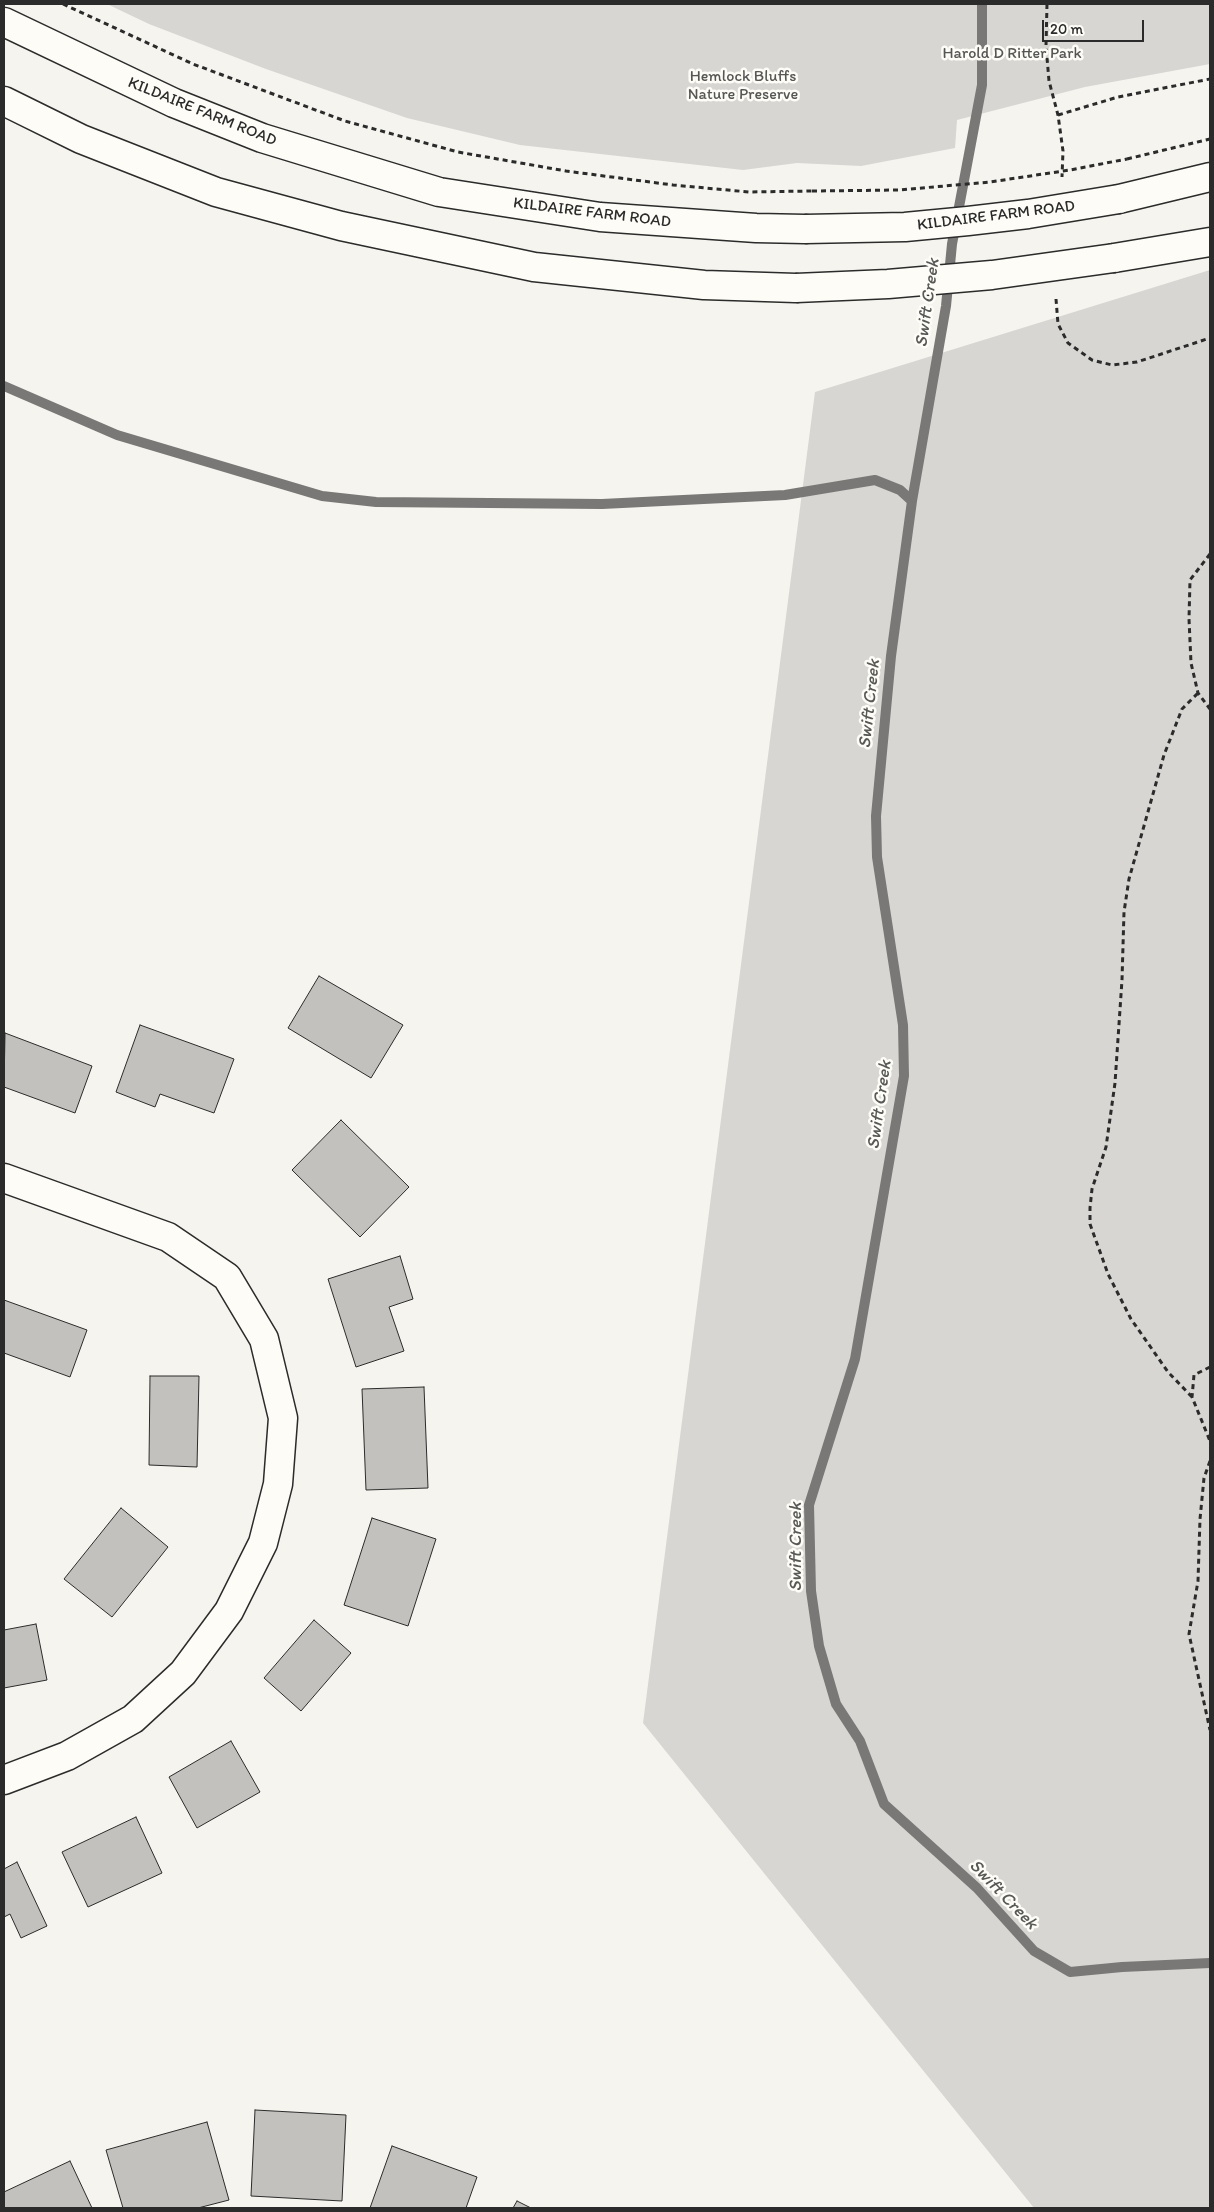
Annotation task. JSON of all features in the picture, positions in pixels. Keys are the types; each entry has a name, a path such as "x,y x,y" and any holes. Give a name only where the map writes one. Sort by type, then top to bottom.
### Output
{"main road":[{"name":"KILDAIRE FARM ROAD","path":"4,22 174,103 262,138 439,192 600,217 747,228 904,227 1028,214 1118,199 1210,177"},
{"path":"4,101 81,139 216,192 341,226 534,268 704,285 796,288 916,282 992,274 1114,258 1210,242"},
{"path":"4,1178 168,1237 226,1276 264,1339 283,1418 278,1484 263,1543 229,1610 183,1674 133,1719 67,1756 4,1780"}],"path":[{"path":"63,4 193,64 345,121 458,152 566,171 673,185 749,192 899,190 990,182 1070,170 1127,159 1210,139"},
{"path":"1058,115 1118,98 1210,79"},
{"path":"1210,554 1190,580 1189,619 1191,663 1198,693 1210,709"},
{"path":"1198,693 1182,709 1164,755 1129,879 1124,912 1122,980 1115,1083 1106,1148 1092,1189 1090,1224 1108,1274 1131,1320 1164,1367 1192,1397 1210,1441"},
{"path":"1192,1397 1194,1375 1210,1367"},
{"path":"1210,1461 1204,1478 1200,1519 1198,1581 1189,1634 1210,1730"}],"green space":[{"name":"Hemlock Bluffs Nature Preserve","path":"107,4 1210,4 1210,64 1085,87 957,120 955,148 861,166 797,163 743,170 520,145 407,118 266,69 149,24"},
{"path":"1210,270 1210,2208 1034,2208 643,1723 815,392"}],"building":[{"path":"319,976 403,1025 371,1078 288,1028"},
{"path":"140,1025 234,1059 214,1113 160,1094 155,1107 116,1092"},
{"path":"5,1033 92,1066 75,1113 4,1087"},
{"path":"341,1120 409,1187 360,1237 292,1170"},
{"path":"400,1256 413,1299 389,1307 404,1351 356,1367 328,1279"},
{"path":"4,1300 87,1330 70,1377 4,1353"},
{"path":"150,1376 199,1376 197,1467 149,1465"},
{"path":"424,1387 428,1488 366,1490 362,1389"},
{"path":"121,1508 168,1547 112,1617 64,1579"},
{"path":"372,1518 436,1539 408,1626 344,1605"},
{"path":"314,1620 351,1653 301,1711 264,1678"},
{"path":"36,1624 47,1680 4,1688 4,1630"},
{"path":"231,1741 260,1792 197,1828 169,1777"},
{"path":"136,1817 162,1873 88,1907 62,1852"},
{"path":"17,1862 47,1926 21,1938 10,1914 4,1917 4,1869"},
{"path":"255,2110 346,2115 342,2201 251,2196"},
{"path":"207,2122 229,2200 198,2208 123,2208 106,2150"},
{"path":"392,2146 477,2177 466,2208 370,2208"},
{"path":"70,2161 92,2208 4,2208 4,2192"},
{"path":"517,2201 531,2208 513,2208"}],"waterway":[{"name":"Swift Creek","path":"982,4 982,85 952,244 946,306 912,501 891,656 876,816 877,857 903,1025 904,1076 855,1359 809,1505 811,1591 819,1646 836,1704 860,1741 884,1804 977,1888 1034,1951 1070,1972 1122,1967 1210,1963"},
{"path":"4,386 117,435 322,496 376,502 602,504 785,495 875,480 900,490 912,501"}],"park label":[{"name":"Harold D Ritter Park","path":"1012,54"}]}
